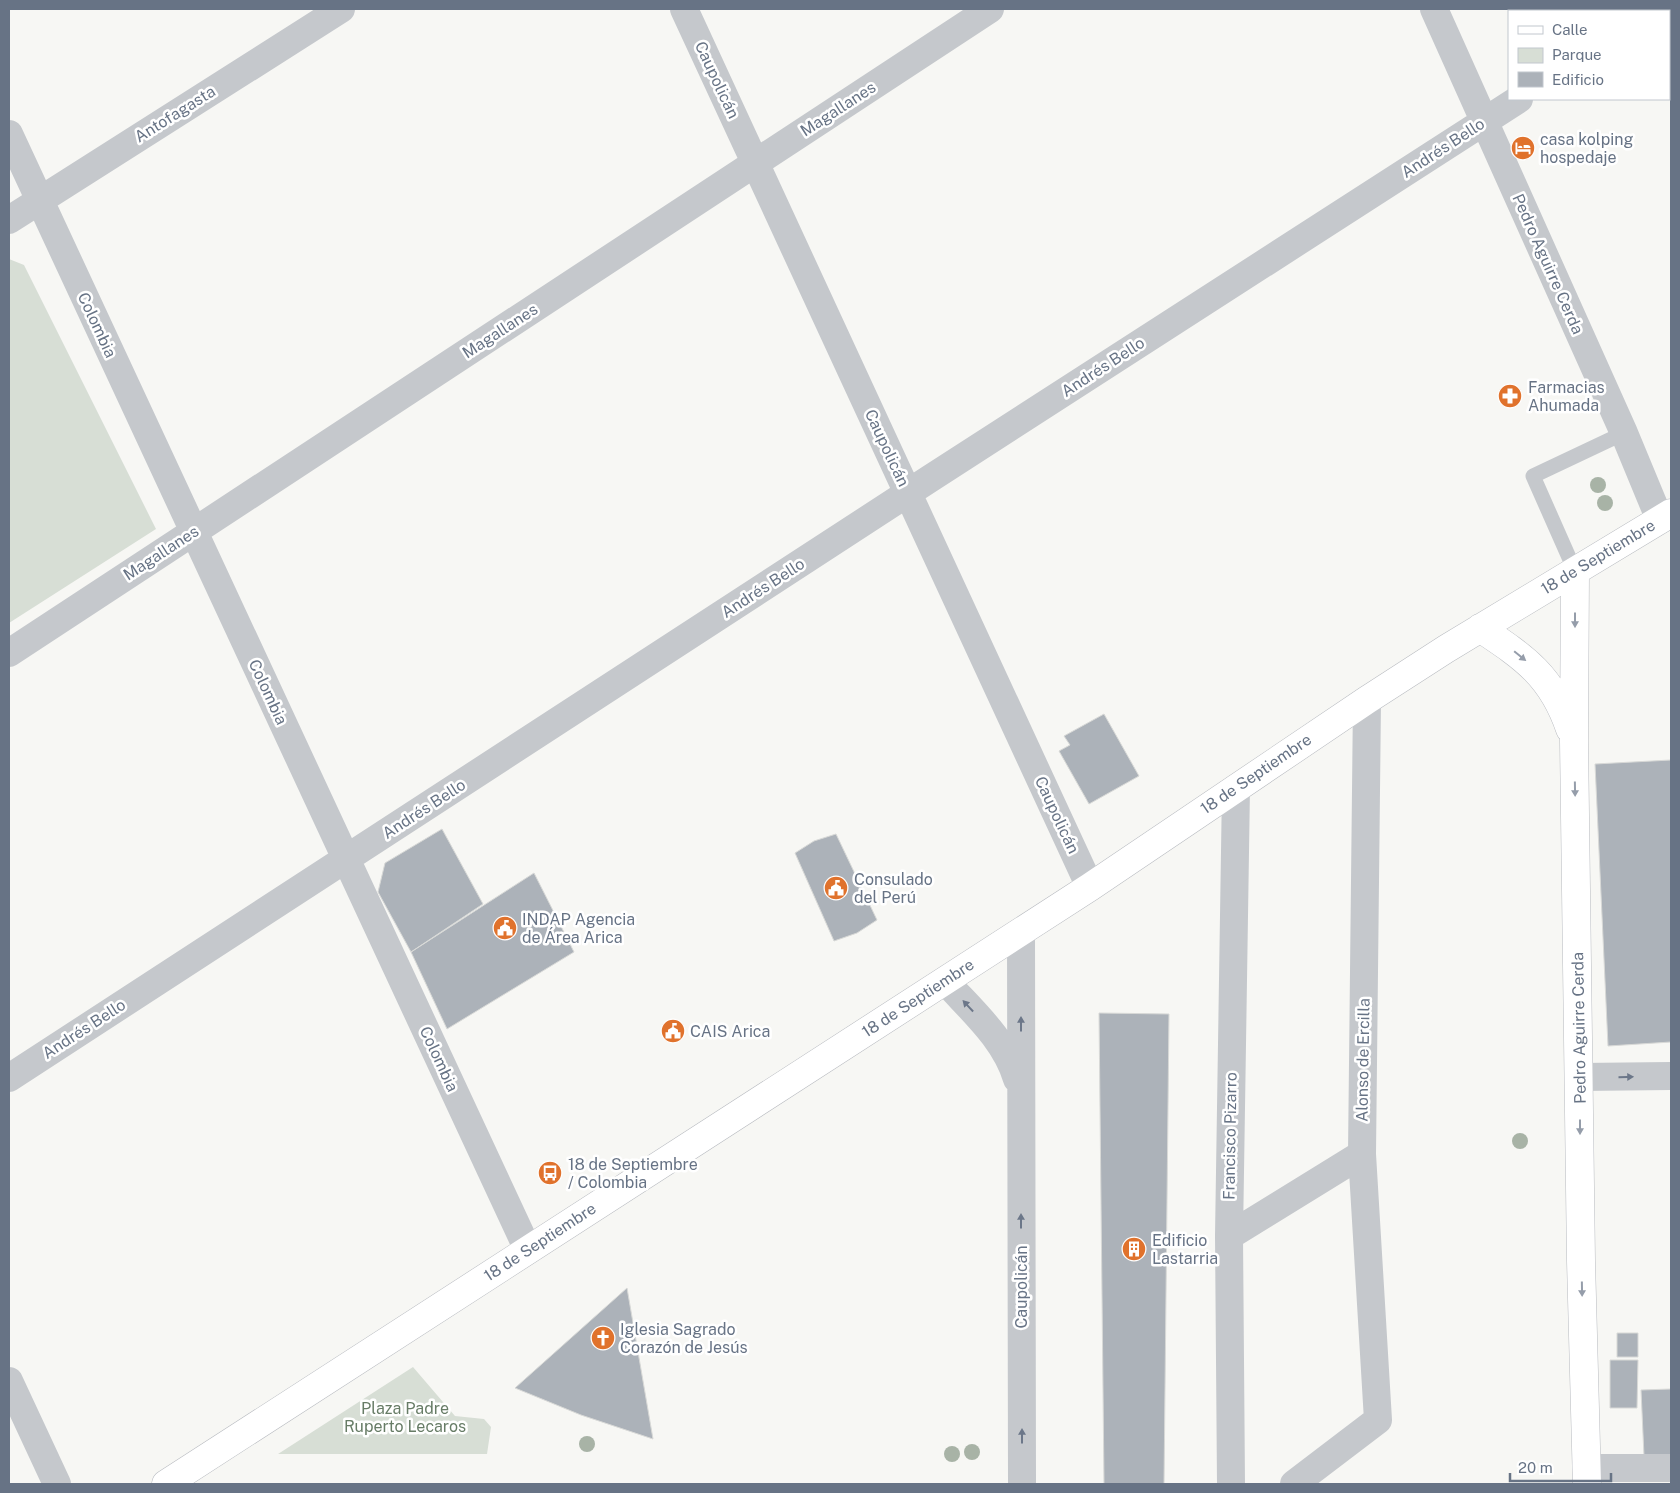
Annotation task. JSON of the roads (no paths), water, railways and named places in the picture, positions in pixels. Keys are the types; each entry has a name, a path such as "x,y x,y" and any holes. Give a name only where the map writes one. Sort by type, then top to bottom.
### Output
{"main road":[{"name":"18 de Septiembre","path":"166,1484 1021,932 1366,700 1480,628 1666,516"},
{"name":"Pedro Aguirre Cerda","path":"1575,571 1574,741 1581,1261 1587,1476"},
{"path":"1480,628 1525,659 1542,678 1560,705 1574,741"}],"street":[{"name":"Antofagasta","path":"9,220 341,9"},
{"name":"Caupolicán","path":"684,9 1090,886"},
{"name":"Magallanes","path":"9,653 990,9"},
{"name":"Pedro Aguirre Cerda","path":"1434,9 1624,434 1666,516"},
{"name":"Andrés Bello","path":"9,1078 1517,100"},
{"name":"Colombia","path":"9,134 528,1250"},
{"name":"Alonso de Ercilla","path":"1294,1484 1378,1420 1362,1154 1366,700"},
{"name":"Francisco Pizarro","path":"1231,1484 1228,1236 1236,788"},
{"name":"Caupolicán","path":"1021,932 1022,1484"},
{"name":"Caupolicán","path":"945,981 1000,1043 1014,1069 1020,1090"},
{"path":"1580,1077 1671,1076"},
{"path":"1228,1236 1362,1154"},
{"path":"9,1381 57,1484"},
{"path":"1587,1476 1671,1468"}],"lane":[{"path":"1575,571 1533,476 1624,434"}],"place":[{"name":"casa kolping hospedaje","path":"1523,148"},
{"name":"Farmacias Ahumada","path":"1510,396"},
{"name":"Consulado del Perú","path":"836,888"},
{"name":"INDAP Agencia de Área Arica","path":"505,928"},
{"name":"CAIS Arica","path":"673,1031"},
{"name":"18 de Septiembre / Colombia","path":"550,1173"},
{"name":"Edificio Lastarria","path":"1134,1249"},
{"name":"Iglesia Sagrado Corazón de Jesús","path":"603,1338"}],"park label":[{"name":"Plaza Padre Ruperto Lecaros","path":"405,1417"}]}
